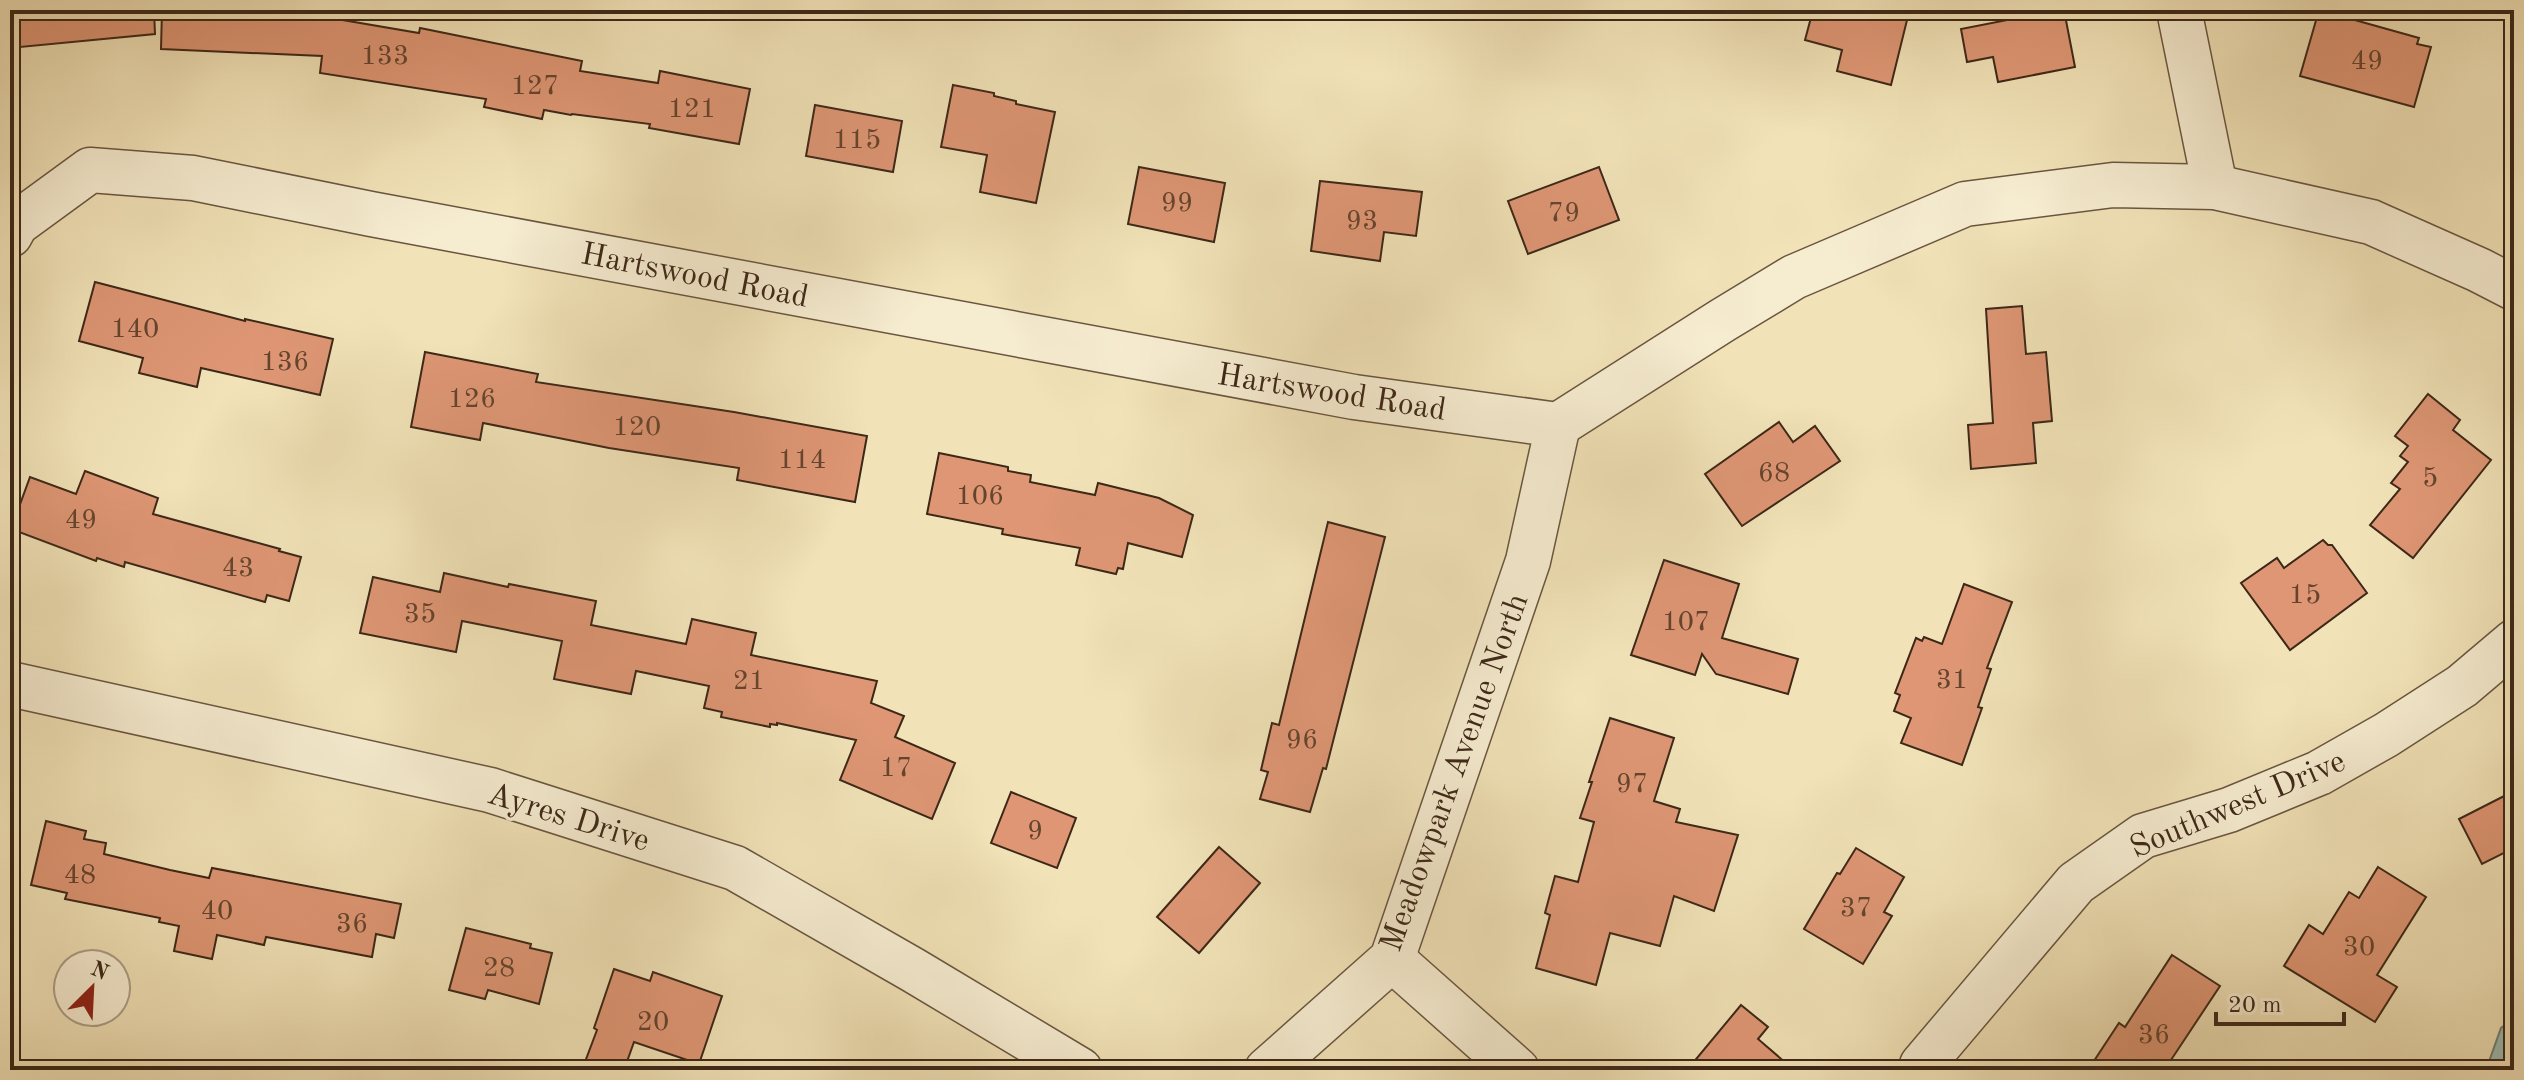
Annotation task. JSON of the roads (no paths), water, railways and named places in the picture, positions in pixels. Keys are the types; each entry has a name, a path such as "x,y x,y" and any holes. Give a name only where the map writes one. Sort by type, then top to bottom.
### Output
{"street":[{"path":"2179,10 2215,187"},
{"name":"Hartswood Road","path":"10,235 16,224 90,170 193,178 402,220 1338,394 1558,425"},
{"path":"1558,425 1794,277 1965,204 2113,185 2215,187 2371,222 2514,288"},
{"name":"Meadowpark Avenue North","path":"1267,1070 1392,959 1528,561 1558,425"},
{"name":"Southwest Drive","path":"1922,1065 2076,883 2143,836 2229,810 2319,773 2462,686 2514,642"},
{"name":"Ayres Drive","path":"10,684 490,790 735,868 1080,1070"},
{"path":"1392,959 1517,1070"}],"water":[{"path":"2514,1019 2514,1070 2486,1070 2501,1028"}]}
